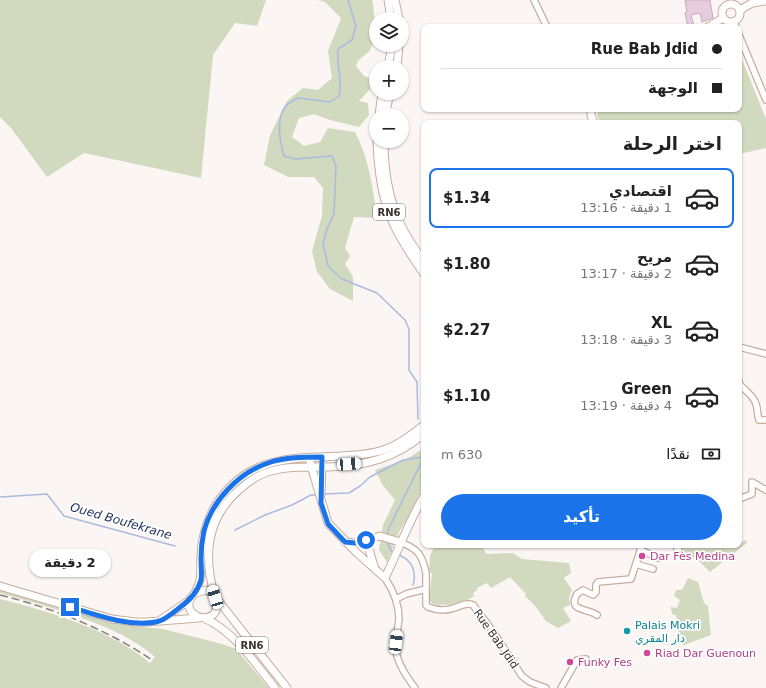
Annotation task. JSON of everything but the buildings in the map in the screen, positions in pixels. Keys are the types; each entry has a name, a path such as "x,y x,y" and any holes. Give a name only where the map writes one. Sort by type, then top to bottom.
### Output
{"main road":[{"path":"388,0 390,12"},
{"path":"395,0 398,12"},
{"path":"740,10 752,4 766,1"},
{"path":"727,2 736,5 740,10 739,17 734,24 723,18 722,13 727,2"},
{"path":"713,24 723,18"},
{"name":"RN6","path":"377,148 378,163 386,202 393,223 415,255 421,260"},
{"name":"RN6","path":"385,148 387,179 394,206 421,268"},
{"path":"158,622 190,600 195,593 201,580 202,543 207,523 223,495 241,478 268,463 309,457 365,455 383,450 397,445 421,427"},
{"name":"RN6","path":"287,688 216,599 210,580 208,557 211,534 217,517 222,508 236,492 261,475 284,469 368,463 394,455 410,446 421,437"},
{"path":"309,457 328,524 345,542 385,578 394,559 398,543 421,501"},
{"path":"321,503 322,457"},
{"name":"Rue Bab Jdid","path":"345,542 355,543 380,536 398,543"},
{"path":"366,540 375,569"},
{"path":"0,586 112,619 135,622 158,622 212,616 215,612 217,604 216,599 206,590 195,593"},
{"name":"RN6","path":"190,600 190,611 214,623 229,634 275,688"}],"street":[{"path":"534,0 546,24"},
{"path":"742,42 766,100"},
{"path":"742,348 766,354"},
{"path":"742,387 755,401 759,420 766,420"},
{"path":"742,498 752,494 752,482 766,490"},
{"name":"Rue Bab Jdid","path":"398,543 416,550 423,560 426,574 426,605 431,608 441,610 453,609 468,604 473,605 494,633 522,676 530,682 546,688"},
{"path":"597,615 576,606 574,602 577,594 583,590 593,595 596,592 596,584 598,582 631,579 641,548 659,558"},
{"path":"636,564 652,569"},
{"path":"385,578 396,599 399,614 396,642 397,653 401,666 415,688"},
{"path":"396,599 406,594 426,589"},
{"path":"561,688 577,660 586,659"}],"green space":[{"path":"0,0 266,0 257,26 235,23 213,55 201,178 84,153 47,177 11,128 0,117"},
{"path":"318,0 372,0 374,11 369,12 369,51 360,58 356,66 364,76 369,78 369,90 359,101 368,103 369,115 359,127 330,120 314,114 299,118 292,137 304,146 320,142 328,128 355,132 360,142 372,185 377,218 354,217 345,248 350,256 345,264 353,277 353,301 330,289 317,272 312,251 322,216 323,188 314,177 288,177 264,165 270,135 287,101 303,88 318,90 332,78 328,51 341,18 325,2"},
{"path":"742,59 766,119 766,148 742,153 742,120 599,120 597,116 598,112 742,112"},
{"path":"421,450 421,491 412,511 399,532 387,562 379,550 383,525 395,500 382,484 375,470 405,460"},
{"path":"746,540 747,543 742,547 742,542"},
{"path":"434,548 483,548 486,554 513,553 522,559 569,563 571,573 564,578 572,590 569,597 570,605 563,608 571,621 558,628 546,621 535,606 525,596 526,594 510,577 491,588 487,583 477,588 477,590 473,593 474,596 459,603 449,605 433,604 429,600 432,573 429,573 430,556"},
{"path":"679,548 741,548 710,572 699,561 677,550"},
{"path":"688,578 698,582 704,603 708,606 711,635 684,645 676,640 679,634 676,623 676,615 673,615 670,607 677,608 680,600 674,596 676,590 682,590"},
{"path":"0,590 114,624 163,629 236,649 269,688 0,688 0,599 59,616 98,631 134,651 150,663 155,657 140,645 102,626 82,618 0,593"}],"waterway":[{"path":"348,0 356,26 352,40 338,49 340,84 339,96 330,102 298,98 288,104 282,112 280,118 281,144 284,156 295,159 332,156 336,166 334,214 327,229 323,244 328,266 342,279 377,293 405,320 409,329 409,370 417,382 418,419"},
{"name":"Oued Boufekrane","path":"323,494 349,493 370,477 403,460 421,457"},
{"path":"387,536 388,530 421,463"},
{"name":"Oued Boufekrane","path":"0,497 47,494 64,516 175,546"},
{"name":"Oued Boufekrane","path":"235,530 265,515 292,505 311,495 315,495"},
{"path":"387,540 393,553"},
{"path":"399,555 410,563 414,571 413,585"}],"railway":[{"path":"0,595 40,606 98,629 152,660"}],"place":[{"name":"Dar Fès Medina","path":"642,556"},
{"name":"Palais Mokri دار المقري","path":"627,631"},
{"name":"Riad Dar Guenoun","path":"647,653"},
{"name":"Funky Fes","path":"570,662"}],"route":[{"path":"70,607 112,619 135,622 158,622 181,607 190,600 199,586 202,573 201,557 204,532 216,504 241,478 268,463 299,458 322,457 321,503 328,524 345,542 355,543 366,540"}]}
